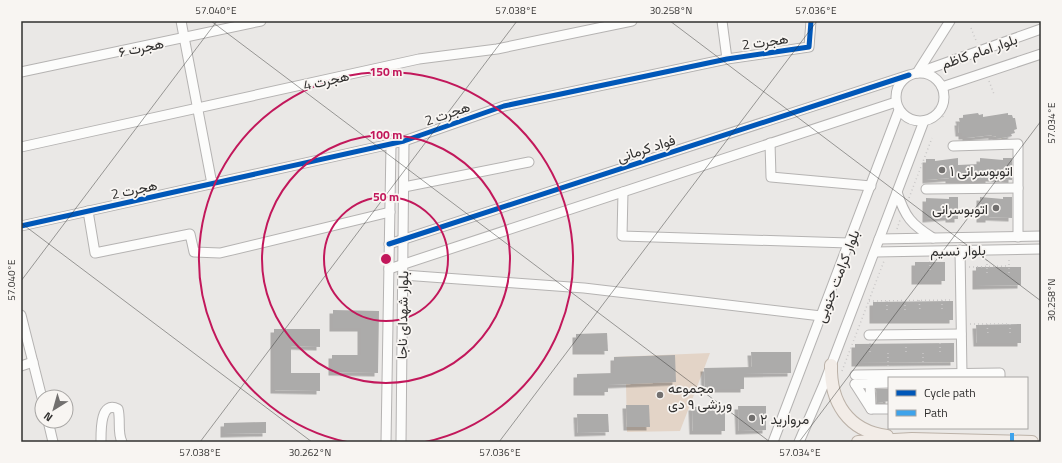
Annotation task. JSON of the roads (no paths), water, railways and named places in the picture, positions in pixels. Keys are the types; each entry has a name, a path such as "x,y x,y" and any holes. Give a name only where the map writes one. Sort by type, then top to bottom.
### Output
{"main road":[{"path":"831,365 833,391 839,406 849,419 862,429 873,434 912,439"},
{"path":"858,442 912,439 1032,442"}],"street":[{"path":"181,21 212,184"},
{"name":"هجرت ۶","path":"21,72 261,21"},
{"name":"هجرت 4","path":"21,147 419,59 497,49 632,21"},
{"path":"722,21 727,59"},
{"name":"هجرت 2","path":"21,226 404,141 504,106 727,59 809,47 811,21"},
{"path":"913,74 932,76 942,87 944,103 940,113 924,121 907,118 898,106 898,86 913,74 950,21"},
{"name":"بلوار امام کاظم","path":"913,74 1041,29"},
{"name":"بلوار امام کاظم","path":"942,87 1041,54"},
{"name":"فواد کرمانی","path":"389,244 913,74"},
{"path":"389,269 770,143 898,106"},
{"name":"بلوار کرامت جنوبی","path":"773,442 871,186 898,106"},
{"name":"بلوار کرامت جنوبی","path":"799,442 831,365 924,121"},
{"name":"بلوار شهدای ناجا","path":"401,442 404,141"},
{"path":"770,143 771,177 871,186"},
{"name":"بلوار شهدای ناجا","path":"386,442 391,144"},
{"path":"953,146 1018,144 1018,237"},
{"path":"404,187 529,162"},
{"path":"926,189 1018,188"},
{"path":"623,192 622,236 849,243"},
{"path":"897,192 907,218 917,228 933,238"},
{"path":"88,211 95,253 190,234 194,252 220,253 390,212"},
{"name":"بلوار نسیم","path":"880,239 1041,236"},
{"path":"917,238 913,240 911,245 913,249 918,251"},
{"name":"بلوار نسیم","path":"875,252 1041,249"},
{"path":"960,250 962,374"},
{"path":"403,275 584,288 821,316"},
{"path":"21,315 25,345 33,362 40,389"},
{"path":"869,335 961,334"},
{"path":"21,366 33,362"},
{"path":"903,377 924,374 962,374 973,376 1000,373 1000,377"},
{"path":"855,375 888,379"},
{"path":"871,409 855,384 888,379"},
{"path":"870,383 871,409"},
{"path":"101,442 103,419 106,410 114,407 119,413 119,430 122,442"},
{"path":"871,409 888,409"},
{"path":"50,429 53,442"}],"place":[{"name":"اتوبوسرانی ۱","path":"942,170"},
{"name":"اتوبوسرانی","path":"996,208"},
{"name":"مجموعه ورزشی ۹ دی","path":"660,395"},
{"name":"مروارید ۲","path":"752,418"}]}
